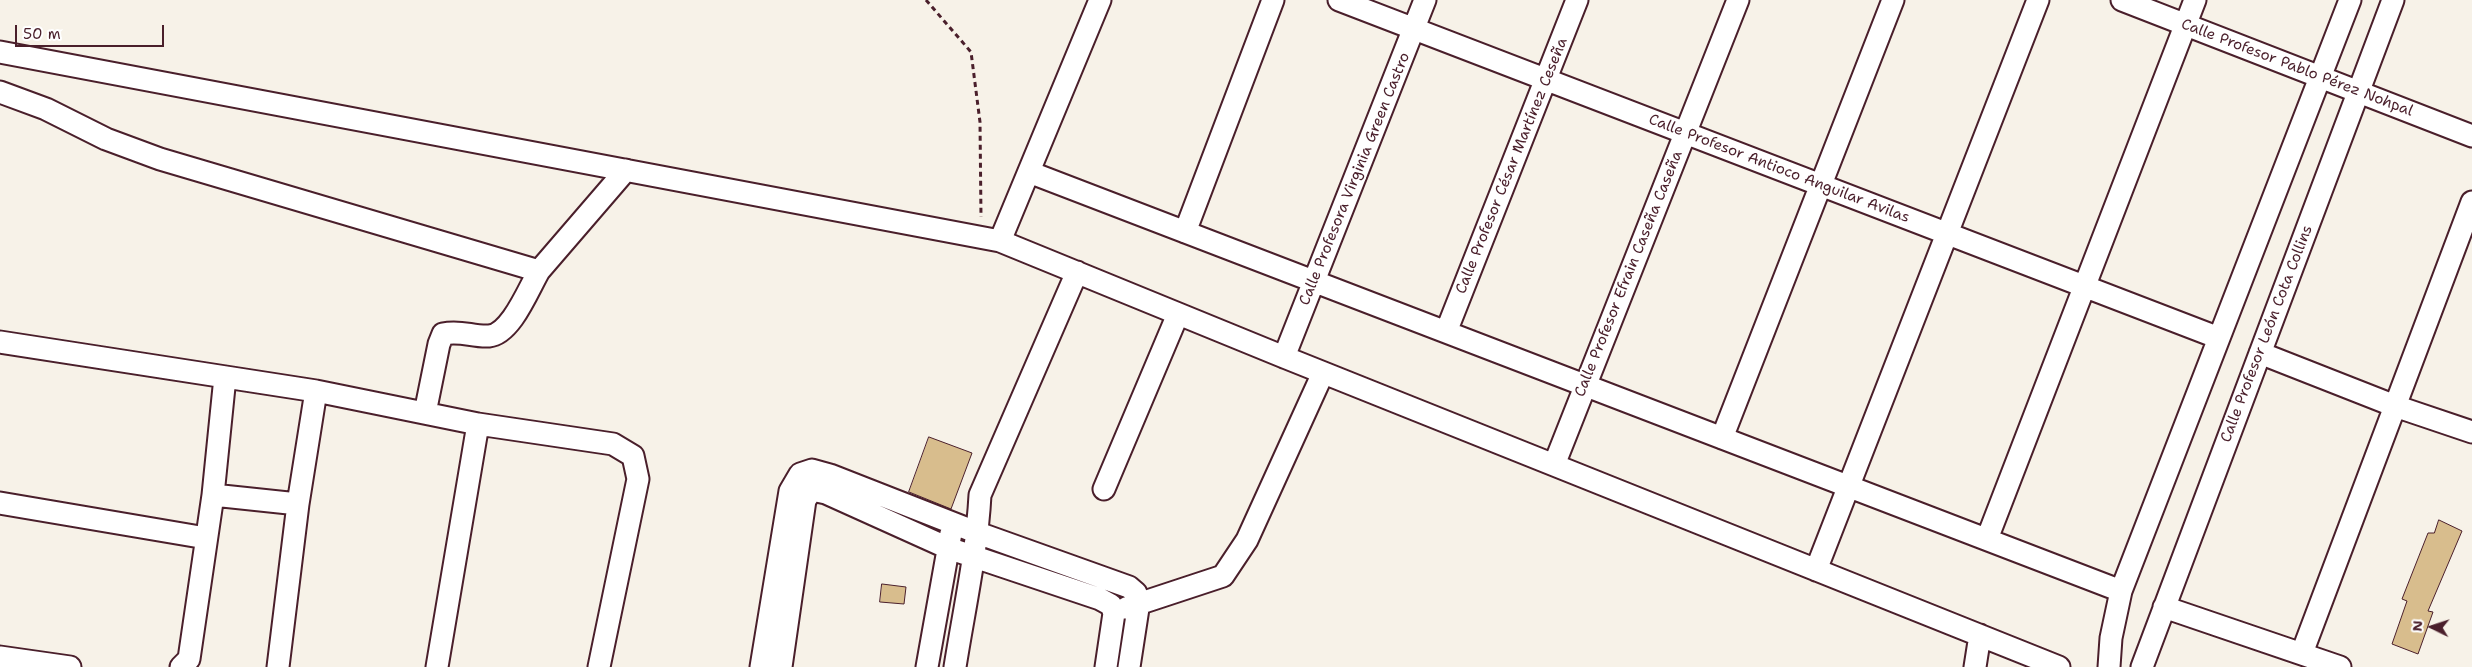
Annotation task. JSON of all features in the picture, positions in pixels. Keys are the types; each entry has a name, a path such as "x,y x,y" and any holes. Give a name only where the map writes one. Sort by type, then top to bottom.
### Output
{"street":[{"path":"991,239 1029,172 1100,0"},
{"path":"1185,232 1273,0"},
{"name":"Calle Profesor Antioco Anguilar Avilas","path":"1339,0 2219,338"},
{"name":"Calle Profesora Virginia Green Castro","path":"1284,357 1425,0"},
{"name":"Calle Profesor César Martínez Ceseña","path":"1446,332 1577,0"},
{"name":"Calle Profesor Efrain Caseña Caseña","path":"1554,465 1738,0"},
{"path":"1722,438 1893,0"},
{"path":"1816,570 2038,0"},
{"name":"Calle Profesor Pablo Pérez Nohpal","path":"2122,0 2472,136"},
{"path":"1987,539 2195,0"},
{"path":"2109,667 2111,638 2121,591 2350,0"},
{"name":"Calle Profesor León Cota Collins","path":"2142,667 2393,0"},
{"path":"0,52 991,239 2059,667"},
{"path":"0,92 46,109 106,139 160,159 539,271"},
{"path":"425,413 439,344 443,334 457,331 487,336 498,334 508,326 539,271 626,170"},
{"path":"1029,172 2121,591"},
{"path":"2302,653 2472,202"},
{"path":"955,667 972,555 978,533 980,495 1077,272"},
{"path":"1104,489 1178,314"},
{"path":"0,342 316,391 478,424 613,444 633,456 638,479 599,667"},
{"path":"2260,354 2395,406 2472,432"},
{"path":"1114,613 1139,602 1212,582 1224,576 1248,540 1322,373"},
{"path":"181,667 189,659 213,495 225,377"},
{"path":"278,667 298,504 316,391"},
{"path":"437,667 478,424"},
{"path":"761,667 790,491 800,474 812,470 830,474 953,524 1129,587 1136,593 1139,602 1129,667"},
{"path":"781,667 805,500 812,490 826,494 948,548 1111,604 1114,613 1106,667"},
{"path":"213,495 298,504"},
{"path":"0,504 206,538"},
{"path":"927,667 953,524"},
{"path":"2164,607 2340,667"},
{"path":"1975,667 1980,635"},
{"path":"0,657 70,667"}],"path":[{"path":"926,0 971,52 980,122 991,239"}],"building":[{"path":"929,437 972,453 951,509 909,492"},
{"path":"2439,520 2462,531 2428,611 2433,612 2418,654 2392,644 2407,601 2402,599 2428,533 2434,533"},
{"path":"882,584 906,587 904,604 880,602"}]}
